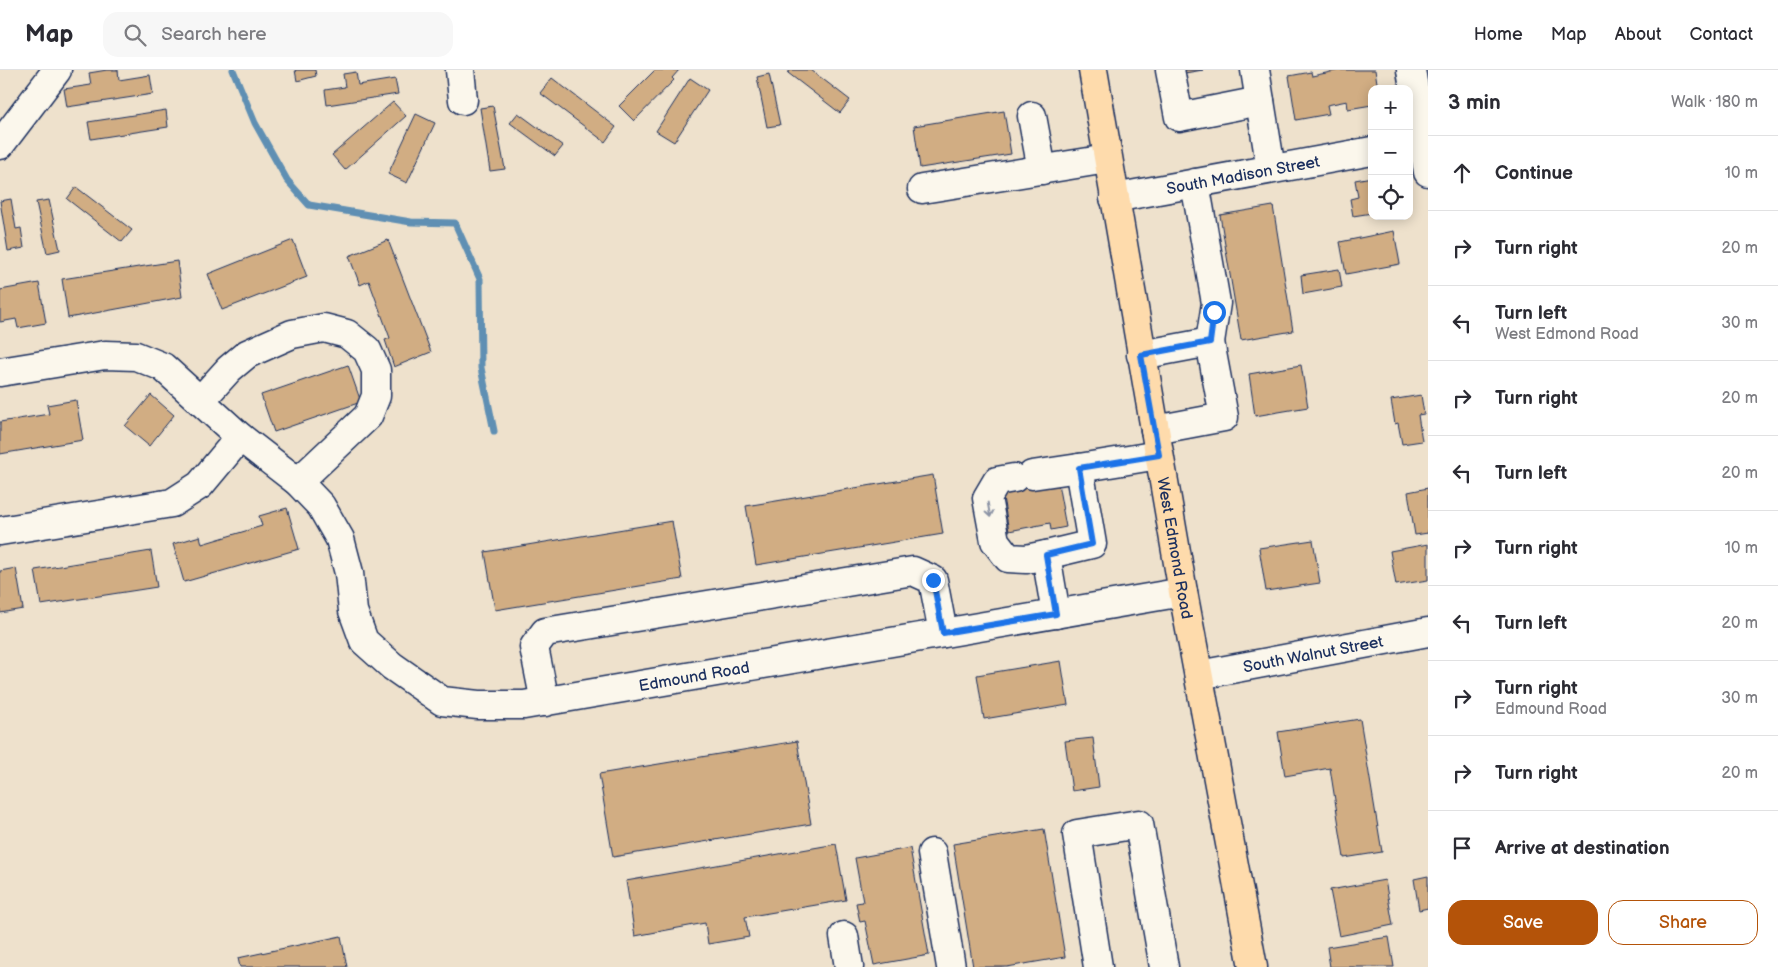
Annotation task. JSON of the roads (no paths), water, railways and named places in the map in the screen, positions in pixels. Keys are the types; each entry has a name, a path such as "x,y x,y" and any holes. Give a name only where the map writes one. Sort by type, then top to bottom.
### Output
{"main road":[{"name":"West Edmond Road","path":"1093,70 1183,592 1253,967"}],"street":[{"path":"0,145 57,70"},
{"path":"460,70 463,100"},
{"path":"1170,70 1179,117 1260,101"},
{"path":"1255,70 1271,170"},
{"path":"1411,70 1420,143 1428,172"},
{"path":"1032,116 1042,170"},
{"name":"South Madison Street","path":"1114,198 1368,152"},
{"path":"922,189 1107,159"},
{"path":"1079,468 1092,544 1026,559 1008,558 995,541 987,498 997,481 1079,468 1157,443 1224,417 1210,342 1216,303 1196,183"},
{"path":"0,372 105,356 136,356 163,367 200,401 240,437 298,482 368,416 376,396 376,370 367,350 346,334 324,328 292,334 247,354 229,369 200,401"},
{"path":"1141,355 1210,342"},
{"path":"0,531 172,503 200,485 240,437"},
{"name":"Edmound Road","path":"298,482 321,506 340,539 349,573 353,610 364,641 385,660 442,701 478,705 524,705 545,702 1183,592"},
{"path":"1046,555 1056,614"},
{"path":"545,702 534,647 545,632 913,571 933,580 943,633"},
{"name":"South Walnut Street","path":"1199,675 1428,632"},
{"path":"1098,967 1077,834 1139,824 1164,967"},
{"path":"932,853 951,967"},
{"path":"844,936 849,967"}],"waterway":[{"path":"233,70 255,123 287,180 309,205 411,222 455,223 480,279 481,368 494,431"}]}
